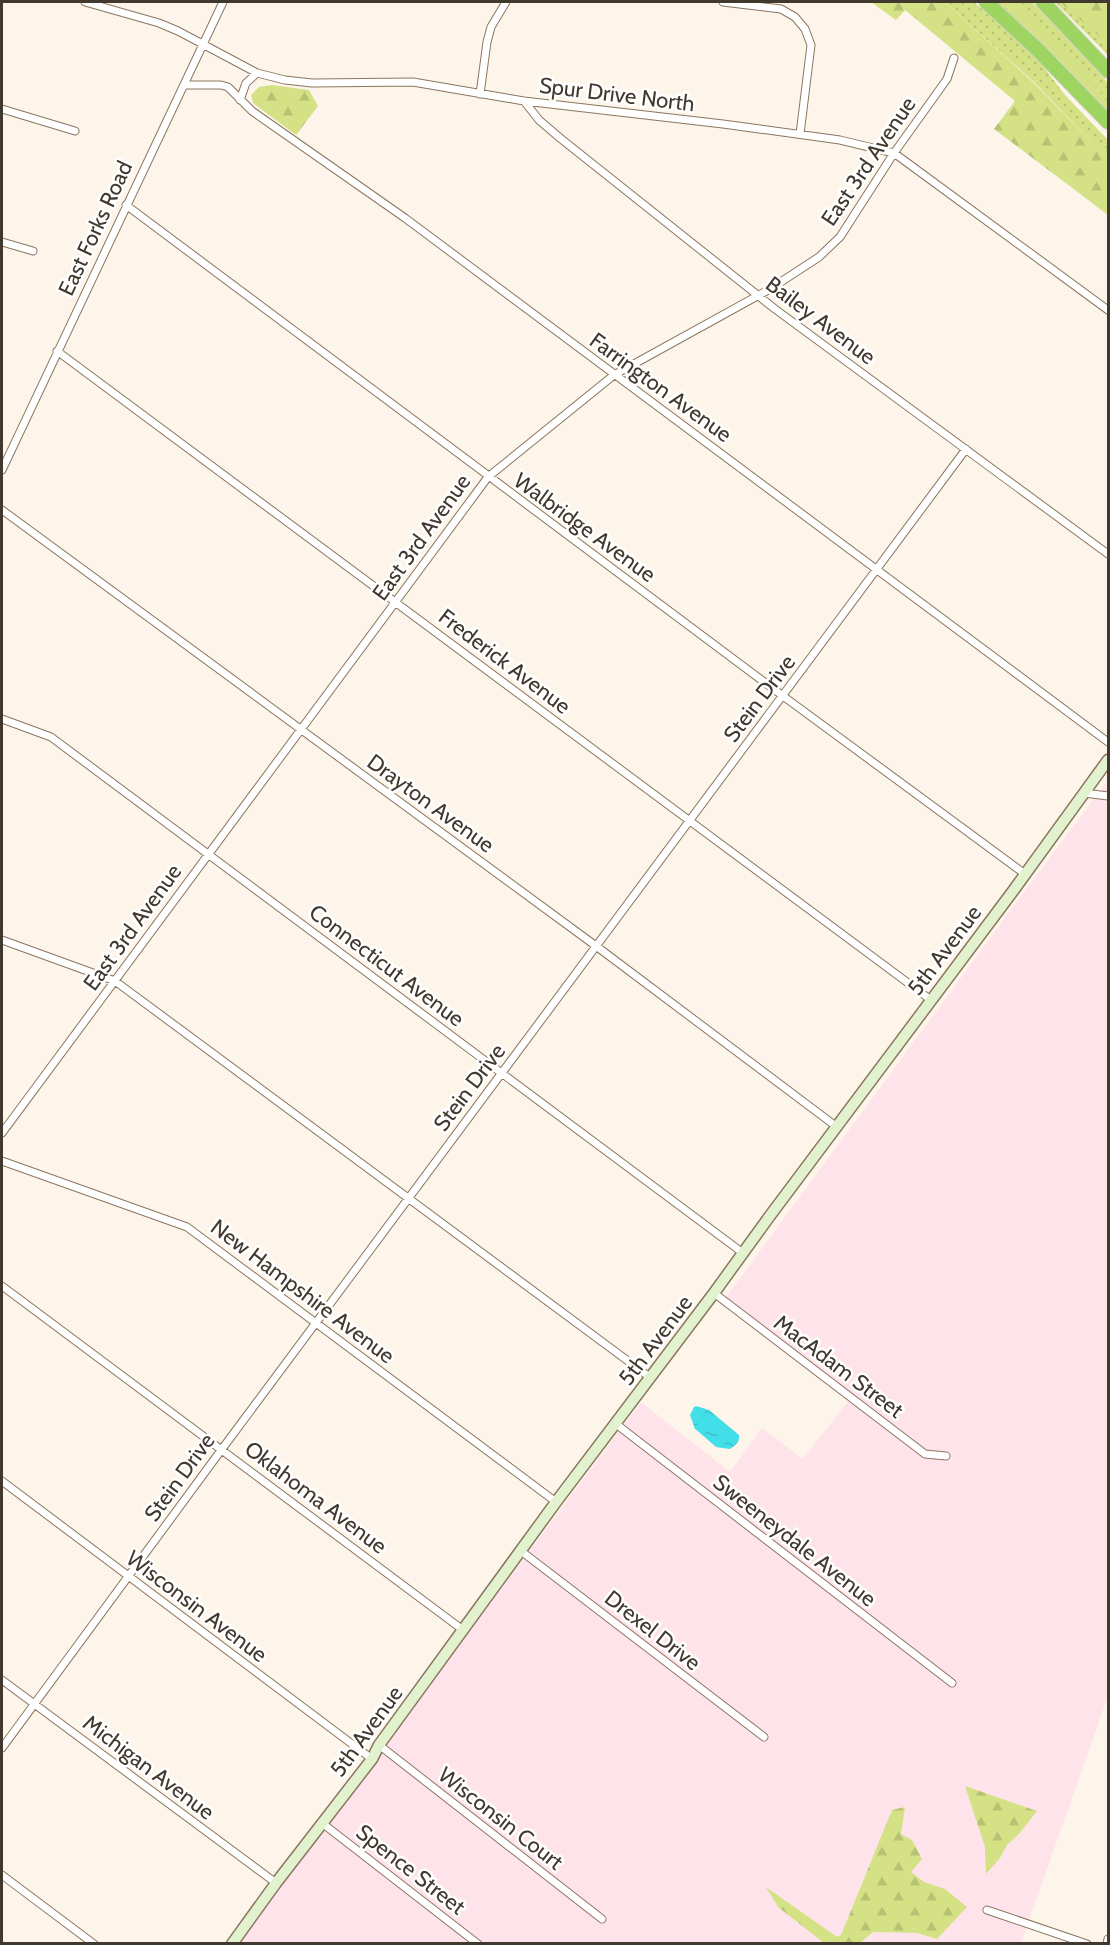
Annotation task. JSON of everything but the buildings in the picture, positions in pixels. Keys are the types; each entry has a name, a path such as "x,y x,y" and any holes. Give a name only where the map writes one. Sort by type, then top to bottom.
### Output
{"highway":[{"path":"986,2 1108,122"},
{"path":"1043,2 1108,71"}],"main road":[{"name":"5th Avenue","path":"232,1944 372,1759 379,1745 556,1502 651,1378 1108,760"}],"street":[{"name":"Spur Drive North","path":"85,2 159,23 257,73 285,80 312,83 413,82 524,101 800,134 840,140 894,153 1108,310"},
{"name":"East Forks Road","path":"2,470 223,2"},
{"path":"480,94 491,27 506,2"},
{"path":"723,2 781,9 795,17 805,28 811,45 800,134"},
{"name":"East 3rd Avenue","path":"2,1133 488,477 614,375 758,295 819,256 840,237 894,153 947,78 954,58"},
{"path":"240,100 246,83 257,73"},
{"path":"184,85 228,87 246,83"},
{"name":"Farrington Avenue","path":"228,87 240,100 414,225 1108,742"},
{"name":"Bailey Avenue","path":"524,101 539,120 560,138 758,295 1108,554"},
{"path":"2,110 75,131"},
{"name":"Walbridge Avenue","path":"126,206 1025,874"},
{"path":"2,242 33,251"},
{"name":"Frederick Avenue","path":"57,351 932,1000"},
{"name":"Stein Drive","path":"2,1748 966,449"},
{"name":"Drayton Avenue","path":"2,510 596,946 837,1127"},
{"name":"Connecticut Avenue","path":"2,719 51,736 743,1253"},
{"path":"1084,793 1108,796"},
{"path":"2,940 115,981 651,1378"},
{"name":"New Hampshire Avenue","path":"2,1161 187,1227 556,1502"},
{"name":"Oklahoma Avenue","path":"2,1286 464,1630"},
{"name":"MacAdam Street","path":"714,1293 925,1454 946,1456"},
{"name":"Sweeneydale Avenue","path":"616,1424 952,1683"},
{"name":"Wisconsin Avenue","path":"2,1481 372,1759"},
{"name":"Drexel Drive","path":"521,1551 764,1737"},
{"name":"Michigan Avenue","path":"2,1680 276,1883"},
{"name":"Wisconsin Court","path":"379,1745 602,1919"},
{"name":"Spence Street","path":"322,1823 478,1944"},
{"path":"2,1875 94,1944"},
{"path":"987,1910 1087,1944"},
{"path":"1107,1944 1108,1939"}],"shaded area":[{"path":"1108,780 1108,1696 1021,1943 235,1944 641,1402 730,1472 762,1428 803,1459 851,1397 724,1300"}],"green space":[{"path":"871,2 945,2 1035,84 1108,159 1108,215 994,129 1015,101 905,10 896,20"},
{"path":"945,2 974,2 1022,44 1043,66 1065,95 1108,140 1108,159 1035,83"},
{"path":"996,2 1032,2 1066,34 1108,83 1108,113 1048,51"},
{"path":"1007,2 1014,2 1057,41 1108,101"},
{"path":"1055,2 1108,2 1108,56 1102,49"},
{"path":"1060,2 1108,2 1108,44"},
{"path":"272,85 309,90 318,106 296,135 253,103 251,95 259,87"},
{"path":"965,1786 1037,1811 1007,1845 1000,1858 986,1874 985,1847"},
{"path":"905,1807 901,1834 912,1840 922,1859 911,1872 924,1882 945,1889 967,1907 937,1939 917,1933 873,1932 860,1943 824,1943 778,1907 766,1887 837,1937 841,1935 892,1810"}],"water":[{"path":"696,1406 709,1410 739,1435 736,1445 730,1449 716,1447 695,1429 690,1415"}]}
